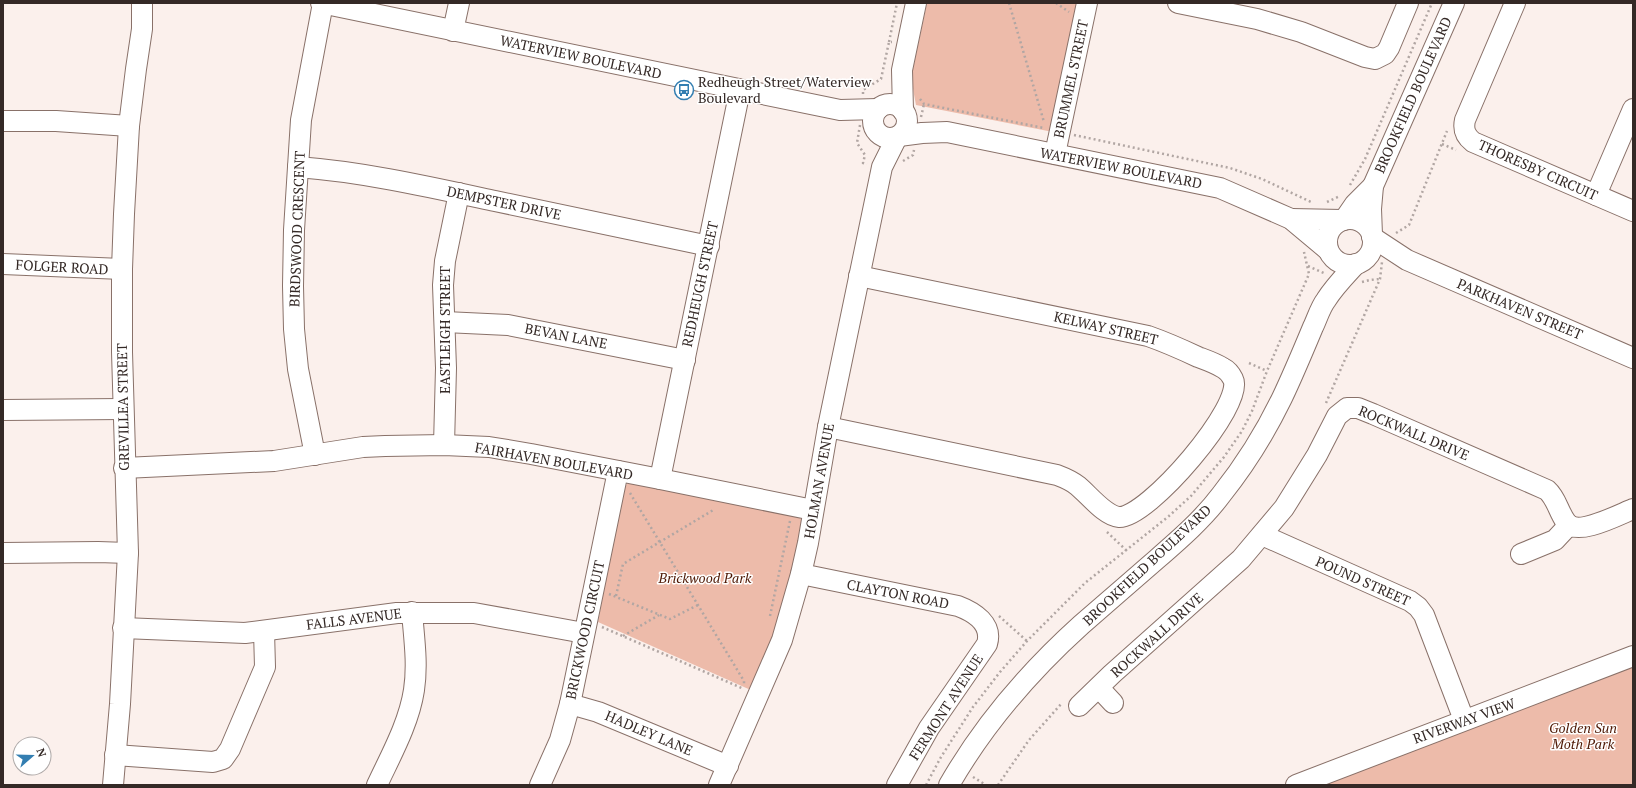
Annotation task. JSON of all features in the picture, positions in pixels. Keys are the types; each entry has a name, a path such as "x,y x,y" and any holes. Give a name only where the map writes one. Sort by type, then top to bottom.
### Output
{"street":[{"name":"GREVILLEA STREET","path":"113,785 120,704 128,553 122,410 122,269 129,126 142,29 142,3"},
{"name":"GREVILLEA STREET","path":"142,29 155,3"},
{"name":"WATERVIEW BOULEVARD","path":"322,3 840,110 879,108"},
{"name":"BIRDSWOOD CRESCENT","path":"315,455 303,396 294,329 293,286 301,120 322,3"},
{"path":"453,31 459,3"},
{"path":"902,70 873,118 875,130 879,135 888,139 898,136 906,128 907,123 904,112 902,70 916,3"},
{"path":"1178,3 1257,20 1301,32 1365,57 1375,59 1379,58 1389,48 1408,3"},
{"name":"BROOKFIELD BOULEVARD","path":"1378,244 1371,209 1373,186 1454,3"},
{"name":"THORESBY CIRCUIT","path":"1515,3 1465,120 1464,127 1466,134 1473,142 1633,211"},
{"name":"BRUMMEL STREET","path":"1055,154 1051,127 1076,8"},
{"name":"REDHEUGH STREET","path":"660,479 740,90"},
{"path":"879,108 890,104 895,105 904,112"},
{"name":"WATERVIEW BOULEVARD","path":"840,110 875,130"},
{"path":"1596,196 1633,110"},
{"name":"WATERVIEW BOULEVARD","path":"904,112 946,132"},
{"path":"3,121 56,121 129,126"},
{"name":"HOLMAN AVENUE","path":"875,130 880,147 882,167"},
{"name":"WATERVIEW BOULEVARD","path":"898,136 946,132 1220,188 1254,201 1291,219 1329,252"},
{"name":"HOLMAN AVENUE","path":"719,785 782,640 801,574 828,427 882,167 898,136"},
{"name":"DEMPSTER DRIVE","path":"298,167 341,171 459,193 709,246"},
{"name":"BROOKFIELD BOULEVARD","path":"1343,220 1355,204 1373,186"},
{"name":"EASTLEIGH STREET","path":"444,445 446,368 444,285 445,261 459,193"},
{"name":"WATERVIEW BOULEVARD","path":"1291,219 1343,220"},
{"path":"1358,264 1349,265 1335,260 1329,252 1327,243 1331,229 1343,220 1358,220 1369,229 1378,244"},
{"name":"PARKHAVEN STREET","path":"1358,264 1378,244 1407,260 1633,358"},
{"name":"BROOKFIELD BOULEVARD","path":"1325,301 1329,252"},
{"name":"FOLGER ROAD","path":"3,264 122,269"},
{"name":"BROOKFIELD BOULEVARD","path":"949,785 978,738 1002,706 1022,683 1069,636 1180,538 1220,496 1246,462 1263,434 1282,398 1325,301 1340,281 1358,264"},
{"name":"KELWAY STREET","path":"828,427 1057,475 1078,486 1109,514 1117,517 1123,517 1129,515 1142,506 1170,482 1187,464 1224,411 1233,395 1235,388 1233,378 1224,368 1163,341 1148,336 859,276"},
{"name":"BEVAN LANE","path":"445,322 508,325 685,360"},
{"name":"ROCKWALL DRIVE","path":"1073,702 1098,688 1241,559 1284,508 1317,455 1337,416 1342,410 1351,407 1373,414 1546,490 1554,498 1565,521 1569,525"},
{"path":"3,410 122,410"},
{"name":"FAIRHAVEN BOULEVARD","path":"124,468 274,461 378,446 444,445 489,447 660,479 792,507 813,510"},
{"name":"BRICKWOOD CIRCUIT","path":"540,785 560,740 592,629 618,471"},
{"path":"1522,554 1555,540 1569,525 1581,528 1633,510"},
{"name":"POUND STREET","path":"1262,535 1410,601 1418,606 1430,628 1464,720"},
{"path":"3,553 128,553"},
{"name":"CLAYTON ROAD","path":"801,574 958,606 972,611 981,619 990,620"},
{"path":"378,785 405,721 414,690 416,667 412,612"},
{"name":"FALLS AVENUE","path":"123,628 218,632 264,631 378,615 412,612 474,613 592,629"},
{"name":"FERMONT AVENUE","path":"897,785 929,728 987,644 990,620"},
{"path":"115,755 213,762 223,759 230,749 262,676 265,660 264,631"},
{"name":"RIVERWAY VIEW","path":"1296,785 1464,720 1551,689 1633,656"},
{"name":"ROCKWALL DRIVE","path":"1098,688 1113,703"},
{"name":"HADLEY LANE","path":"570,704 598,712 728,766"}],"path":[{"path":"889,42 897,3"},
{"path":"1009,3 1051,127"},
{"path":"1347,189 1364,159 1432,3"},
{"path":"918,94 924,104 1051,127 1230,168 1262,179 1313,203"},
{"path":"1323,410 1380,279 1378,244 1409,225 1448,130"},
{"path":"1326,203 1342,195"},
{"path":"1249,363 1267,371"},
{"path":"629,491 744,681 745,689"},
{"path":"768,622 792,507"},
{"path":"616,596 623,564 715,509"},
{"path":"1106,531 1122,544 1126,550"},
{"path":"608,593 670,619 698,605"},
{"path":"623,636 659,614"},
{"path":"990,620 1027,641"},
{"path":"592,629 623,636 745,689"},
{"path":"742,696 748,682"},
{"path":"998,785 1029,740 1073,702"}],"green space":[{"path":"927,3 1079,3 1053,132 916,105 911,78"},
{"name":"Brickwood Park","path":"632,478 796,512 804,524 784,614 753,691 598,622 623,489"},
{"name":"Golden Sun Moth Park","path":"1633,666 1633,785 1323,785"}],"place":[{"name":"Redheugh Street/Waterview Boulevard","path":"684,90"}]}
